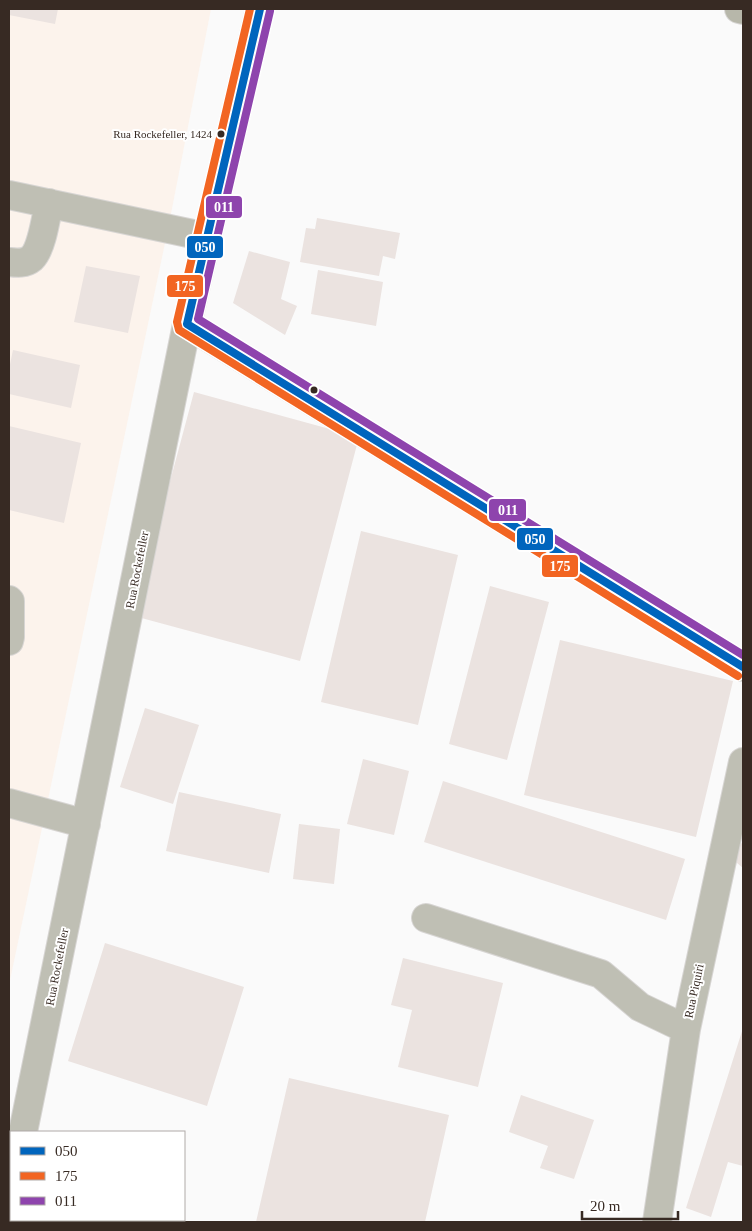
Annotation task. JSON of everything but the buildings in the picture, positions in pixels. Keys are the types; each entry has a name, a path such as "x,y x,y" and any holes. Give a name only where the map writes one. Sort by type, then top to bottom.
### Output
{"main road":[{"name":"Rua Rockefeller","path":"187,324 260,9"},
{"path":"739,9 743,10"},
{"path":"187,324 743,667"}],"street":[{"path":"9,194 208,237"},
{"path":"9,262 19,264 31,258 38,248 49,203"},
{"name":"Rua Rockefeller","path":"23,1131 187,324"},
{"path":"9,600 9,641"},
{"name":"Rua Piquiri","path":"658,1222 686,1029 743,762"},
{"path":"9,803 86,824"},
{"path":"426,918 601,974 640,1008 686,1029"}],"shaded area":[{"path":"9,9 211,9 168,229 9,985"}],"transit line":[{"name":"175","path":"250,9 177,322 179,330 738,676"},
{"name":"050","path":"260,9 187,324 743,667"},
{"name":"011","path":"270,11 198,319 743,655"}],"place":[{"name":"Rua Rockefeller, 1424","path":"221,134"}]}
